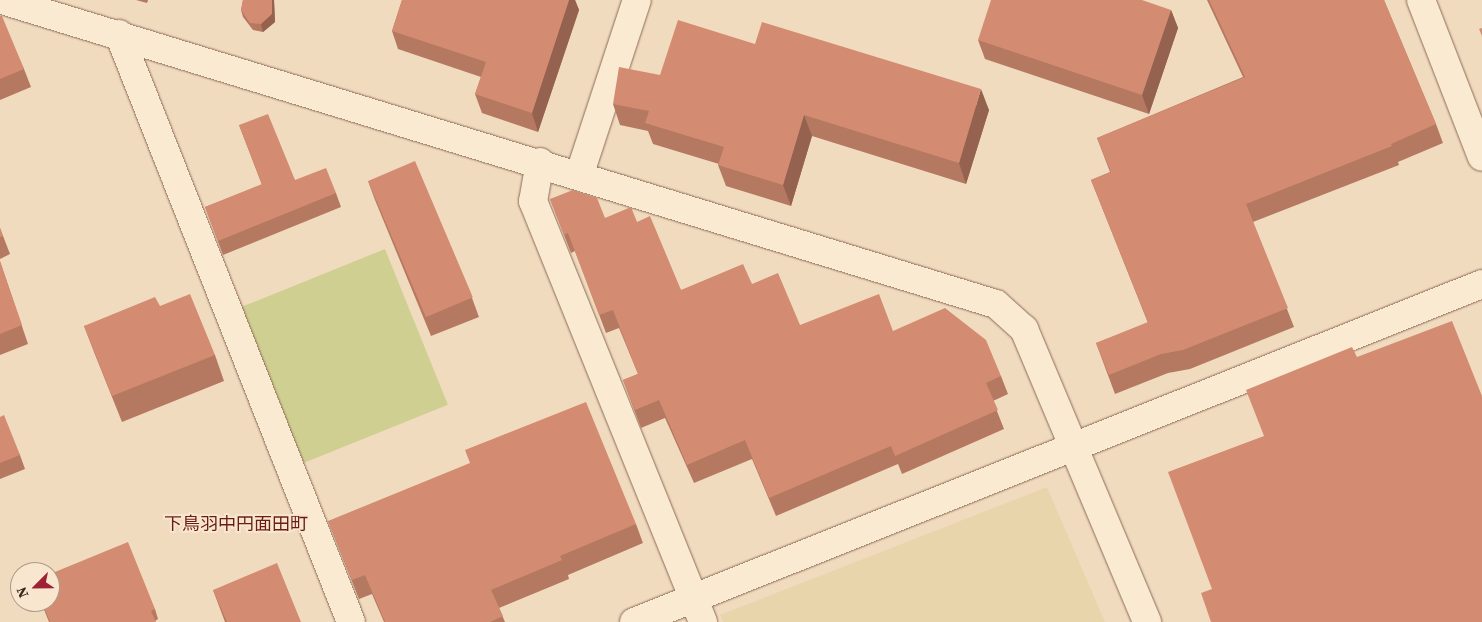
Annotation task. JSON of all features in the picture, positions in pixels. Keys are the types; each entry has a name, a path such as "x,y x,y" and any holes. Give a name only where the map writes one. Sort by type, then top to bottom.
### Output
{"street":[{"path":"2,0 540,162 579,176 996,304 1024,329 1147,622"},
{"path":"579,176 637,0"},
{"path":"1420,0 1482,157"},
{"path":"119,34 351,622"},
{"path":"540,162 533,201 699,610"},
{"path":"634,622 699,610 1073,447 1482,284"}],"shaded area":[{"path":"385,249 448,405 302,464 239,308"},
{"path":"1047,487 1105,622 723,622 720,615"}],"building":[{"path":"243,0 272,0 272,14 261,24 250,23 241,10"},
{"path":"402,0 569,0 532,113 475,94 486,62 392,31"},
{"path":"991,0 1142,0 1171,10 1142,95 978,40"},
{"path":"1209,0 1384,0 1436,124 1391,144 1392,146 1246,204 1288,308 1183,350 1161,354 1109,375 1096,343 1148,322 1091,180 1111,172 1097,138 1245,77"},
{"path":"0,16 2,16 24,69 0,79"},
{"path":"678,20 755,44 762,22 981,89 959,163 804,115 783,185 718,165 724,147 645,123 649,111 613,104 619,67 660,75"},
{"path":"268,114 295,180 326,168 336,193 218,241 205,207 262,184 239,125"},
{"path":"415,161 473,297 426,317 368,181"},
{"path":"573,190 597,198 605,218 631,207 637,222 650,216 681,290 743,264 752,284 778,273 800,325 879,294 893,331 945,308 986,340 1001,376 986,383 998,410 895,456 891,446 769,498 745,440 687,465 659,400 635,410 623,380 638,374 613,310 599,315 568,233 564,235 550,199"},
{"path":"0,262 22,325 0,334"},
{"path":"190,294 215,355 112,396 84,326 155,297 160,306"},
{"path":"1452,321 1482,396 1482,622 1211,622 1201,593 1212,589 1168,472 1264,436 1246,390 1352,347 1357,357"},
{"path":"586,402 636,524 560,556 562,560 491,590 503,616 490,622 385,622 365,575 352,580 328,521 470,463 465,450"},
{"path":"4,415 20,455 0,463 0,417"},
{"path":"128,542 155,609 151,611 156,622 50,622 46,612 60,612 60,570"},
{"path":"277,563 301,622 227,622 213,590"}],"district":[{"name":"下鳥羽中円面田町","path":"236,524"}]}
